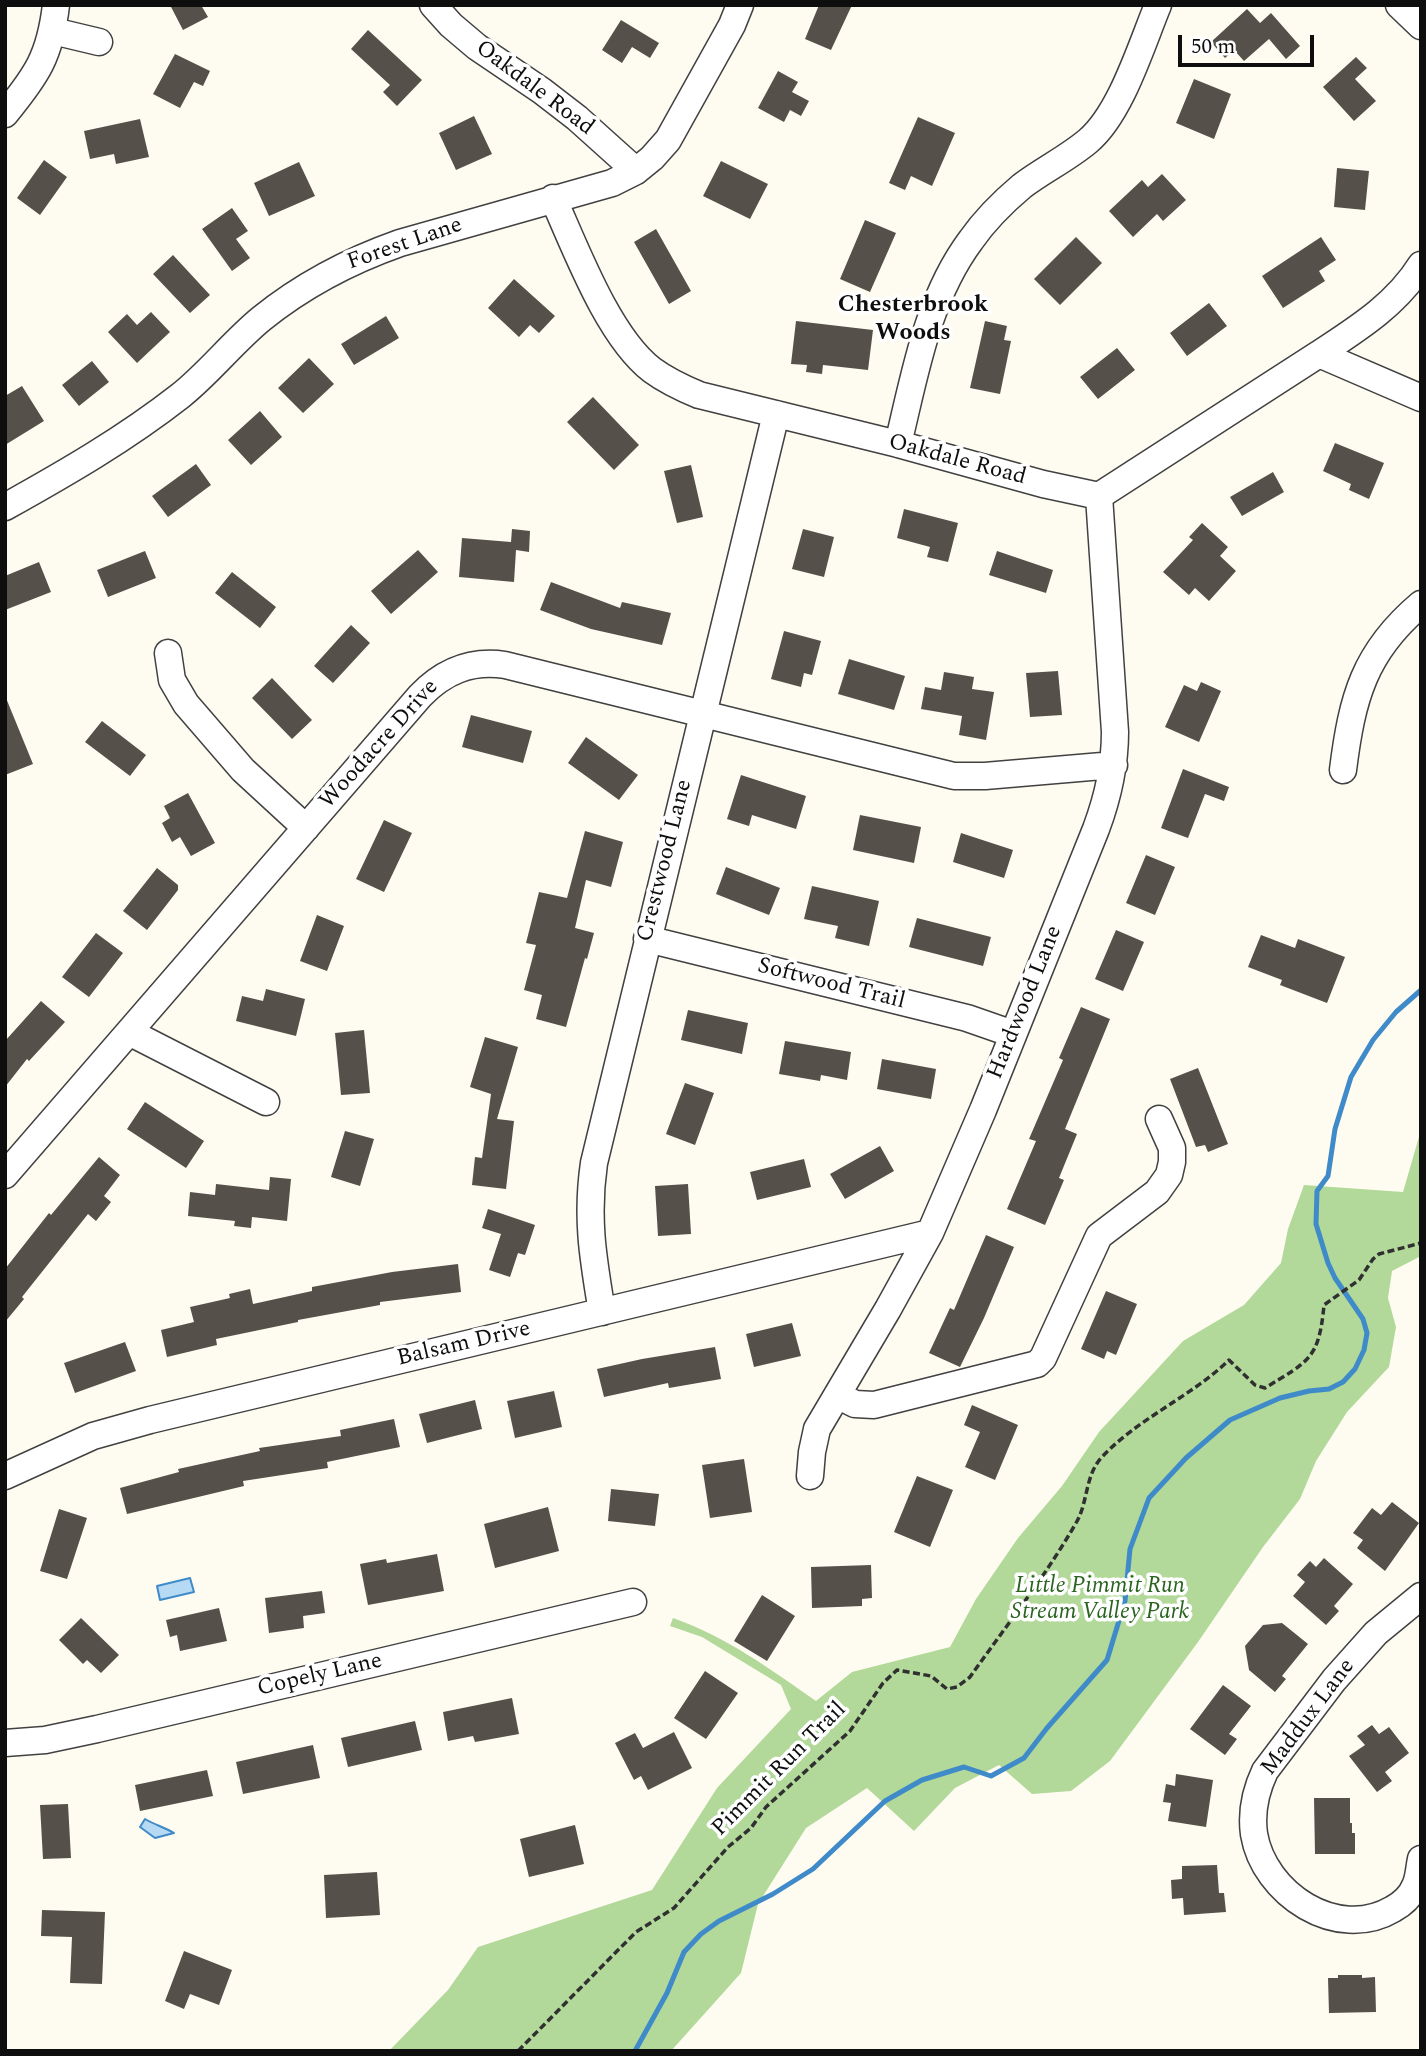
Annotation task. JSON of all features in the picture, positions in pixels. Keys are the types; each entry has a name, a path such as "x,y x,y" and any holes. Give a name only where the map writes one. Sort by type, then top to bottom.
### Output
{"street":[{"name":"Oakdale Road","path":"433,5 477,47 577,118 636,171"},
{"name":"Forest Lane","path":"5,507 90,459 141,425 183,393 259,321 292,295 326,274 400,243 611,183 636,171 668,140 732,25 740,5"},
{"path":"898,444 925,336 936,302 951,270 971,239 995,211 1023,186 1088,141 1102,127 1116,105 1158,5"},
{"path":"1399,5 1421,26"},
{"path":"5,114 34,79 45,57 55,18 99,42"},
{"name":"Oakdale Road","path":"553,198 614,326 650,369 673,384 699,396 1098,496"},
{"path":"1098,496 1367,322 1395,298 1421,265"},
{"path":"1319,354 1421,398"},
{"name":"Crestwood Lane","path":"602,1311 590,1235 590,1189 600,1133 776,414"},
{"name":"Hardwood Lane","path":"810,1476 817,1429 888,1309 929,1233 1013,1034 1108,795 1114,765 1115,732 1098,496"},
{"path":"1343,770 1354,706 1364,676 1378,648 1400,622 1421,604"},
{"path":"168,653 172,680 186,704 243,770 306,828"},
{"name":"Woodacre Drive","path":"5,1175 429,687 459,668 482,663 505,665 954,776 1114,765"},
{"name":"Softwood Trail","path":"647,939 967,1018 1013,1034"},
{"path":"130,1032 266,1102"},
{"path":"837,1395 855,1404 874,1405 1037,1364 1043,1358 1099,1236 1157,1192 1168,1175 1172,1148 1159,1119"},
{"name":"Balsam Drive","path":"5,1476 67,1447 120,1428 929,1233"},
{"name":"Maddux Lane","path":"1421,1596 1376,1633 1334,1680 1265,1771 1253,1808 1254,1834 1262,1859 1274,1879 1293,1899 1314,1912 1338,1920 1362,1920 1384,1915 1402,1904 1415,1886 1421,1859"},
{"name":"Copely Lane","path":"5,1743 45,1740 97,1729 633,1602"}],"path":[{"name":"Pimmit Run Trail","path":"518,2051 636,1932 674,1908 728,1847 751,1828 766,1807 850,1731 883,1683 897,1670 931,1676 947,1689 957,1687 970,1677 1052,1563 1079,1519 1096,1467 1112,1449 1179,1396 1215,1374 1229,1360 1255,1385 1265,1388 1304,1364 1321,1335 1324,1305 1359,1280 1379,1254 1421,1243"}],"green space":[{"name":"Little Pimmit Run Stream Valley Park","path":"1421,1130 1421,1256 1392,1271 1388,1298 1396,1327 1389,1367 1347,1412 1316,1461 1300,1499 1110,1761 1071,1791 1032,1794 999,1765 955,1788 914,1831 867,1788 806,1828 758,1904 741,1973 671,2051 389,2051 448,1990 478,1947 652,1890 717,1788 791,1709 781,1685 702,1637 670,1626 673,1618 730,1644 816,1701 852,1672 950,1647 976,1599 1018,1538 1062,1486 1099,1432 1183,1341 1244,1305 1281,1263 1288,1229 1304,1185 1403,1192"}],"water":[{"path":"190,1578 194,1592 160,1600 157,1586"},
{"path":"145,1819 174,1833 155,1838 140,1827"}],"building":[{"path":"170,5 201,5 208,17 183,30"},
{"path":"819,5 852,5 831,50 805,39"},
{"path":"1247,9 1260,23 1271,13 1300,46 1286,59 1269,39 1244,61 1234,50 1225,58 1211,42"},
{"path":"621,20 659,43 650,58 632,47 622,63 602,50"},
{"path":"368,30 422,80 397,106 383,92 390,85 351,49"},
{"path":"175,54 210,71 203,86 194,82 180,108 153,94"},
{"path":"1356,57 1367,68 1355,79 1376,101 1354,121 1323,87"},
{"path":"778,71 798,82 792,92 809,101 801,116 790,110 784,122 758,108"},
{"path":"1194,79 1231,94 1214,139 1176,123"},
{"path":"474,116 492,154 456,170 439,133"},
{"path":"918,117 955,133 932,186 911,176 905,190 889,183"},
{"path":"140,119 149,157 116,164 114,154 90,159 84,131"},
{"path":"44,160 67,177 40,215 17,198"},
{"path":"721,161 768,184 750,219 703,196"},
{"path":"299,162 315,196 269,216 254,183"},
{"path":"1337,168 1369,171 1365,210 1334,207"},
{"path":"1162,174 1186,200 1163,221 1157,214 1133,237 1109,211 1142,180 1148,187"},
{"path":"232,208 248,231 236,239 250,258 232,271 202,229"},
{"path":"865,220 896,233 870,292 840,279"},
{"path":"656,229 691,291 669,304 634,242"},
{"path":"1076,237 1102,263 1060,305 1034,279"},
{"path":"1321,237 1336,260 1319,271 1325,281 1283,308 1262,276"},
{"path":"173,255 210,295 190,313 153,274"},
{"path":"514,279 555,316 539,333 530,325 519,337 488,308"},
{"path":"1209,303 1227,326 1187,356 1170,333"},
{"path":"151,312 170,332 137,363 108,332 127,314 137,325"},
{"path":"386,316 399,338 354,365 341,344"},
{"path":"796,321 873,330 868,370 823,365 822,374 806,372 807,365 791,364"},
{"path":"985,321 1007,326 1004,340 1011,341 1000,394 970,388"},
{"path":"1117,348 1135,370 1098,399 1080,377"},
{"path":"309,358 334,384 303,413 278,388"},
{"path":"92,361 109,382 79,406 62,385"},
{"path":"22,386 44,421 5,445 5,396"},
{"path":"593,397 639,445 614,470 567,422"},
{"path":"260,411 282,437 251,465 228,440"},
{"path":"1335,443 1384,463 1369,499 1349,490 1351,484 1323,471"},
{"path":"196,464 211,485 168,517 152,496"},
{"path":"691,465 703,517 677,523 664,471"},
{"path":"1273,472 1284,492 1242,516 1230,497"},
{"path":"904,509 958,523 948,562 927,557 930,547 897,538"},
{"path":"1202,523 1228,547 1220,556 1236,571 1209,601 1195,588 1189,595 1163,572 1193,540 1189,537"},
{"path":"512,529 530,531 529,552 516,550 514,582 459,577 462,538 511,542"},
{"path":"803,529 834,537 824,577 792,569"},
{"path":"418,550 438,572 391,614 371,591"},
{"path":"145,551 156,578 108,597 97,570"},
{"path":"997,551 1053,570 1046,593 989,575"},
{"path":"39,562 51,592 5,610 5,576"},
{"path":"232,572 276,607 260,628 215,593"},
{"path":"551,582 620,608 622,602 671,613 662,645 591,629 540,610"},
{"path":"351,625 370,643 333,683 314,666"},
{"path":"784,631 821,641 812,675 804,673 801,687 771,679"},
{"path":"849,659 905,676 894,710 838,694"},
{"path":"1058,671 1062,715 1030,717 1026,673"},
{"path":"944,672 974,677 972,689 994,692 986,740 959,735 962,716 921,709 925,687 941,690"},
{"path":"272,678 312,720 292,739 252,698"},
{"path":"1201,682 1221,691 1199,742 1165,727 1184,685 1197,691"},
{"path":"5,699 33,764 5,775"},
{"path":"471,715 532,731 523,763 462,747"},
{"path":"102,721 146,755 130,776 85,742"},
{"path":"586,737 638,775 619,800 568,763"},
{"path":"1183,769 1229,787 1224,801 1205,794 1188,838 1161,828"},
{"path":"741,775 806,796 796,829 752,815 749,826 727,819"},
{"path":"188,793 215,843 191,856 180,837 172,842 162,823 170,818 164,806"},
{"path":"860,815 921,827 914,863 853,850"},
{"path":"384,820 412,833 384,892 356,879"},
{"path":"585,831 623,842 611,887 586,880 575,928 594,933 566,1027 536,1019 542,995 524,990 536,945 526,943 539,892 567,898"},
{"path":"961,833 1013,850 1004,878 953,862"},
{"path":"1146,855 1175,867 1155,915 1126,903"},
{"path":"726,867 780,888 769,915 716,894"},
{"path":"157,868 178,885 178,890 147,930 123,911"},
{"path":"812,886 879,901 869,946 835,938 838,926 804,919"},
{"path":"317,915 344,926 327,971 300,961"},
{"path":"917,918 991,937 983,966 909,947"},
{"path":"1116,930 1144,942 1123,991 1095,979"},
{"path":"96,933 123,953 89,997 62,977"},
{"path":"1261,935 1295,948 1298,939 1345,957 1327,1003 1280,985 1282,980 1248,967"},
{"path":"266,989 305,999 296,1036 236,1021 242,996 263,1001"},
{"path":"41,1001 65,1022 29,1061 27,1059 5,1087 5,1041"},
{"path":"1081,1007 1110,1019 1065,1129 1077,1134 1059,1178 1064,1180 1045,1225 1007,1209 1036,1141 1029,1139 1063,1060 1059,1058"},
{"path":"688,1010 748,1023 742,1054 681,1040"},
{"path":"364,1030 370,1093 341,1095 335,1033"},
{"path":"485,1037 518,1047 497,1119 514,1121 506,1189 472,1185 475,1157 482,1158 491,1094 470,1087"},
{"path":"785,1041 851,1052 847,1080 821,1075 820,1081 779,1074"},
{"path":"882,1059 936,1069 931,1099 877,1089"},
{"path":"1198,1068 1228,1144 1208,1152 1205,1145 1196,1147 1170,1079"},
{"path":"685,1083 714,1093 695,1145 666,1134"},
{"path":"145,1102 204,1141 186,1168 127,1129"},
{"path":"345,1131 374,1139 360,1186 331,1177"},
{"path":"880,1146 894,1171 845,1199 830,1174"},
{"path":"99,1157 120,1175 104,1196 111,1202 96,1221 88,1214 5,1322 5,1269 49,1213 51,1215"},
{"path":"804,1159 811,1187 757,1200 750,1172"},
{"path":"270,1177 291,1179 287,1221 252,1217 251,1228 234,1226 235,1221 188,1216 190,1192 215,1195 216,1184 269,1190"},
{"path":"688,1184 691,1234 658,1236 655,1186"},
{"path":"488,1209 535,1225 525,1255 518,1253 510,1277 489,1270 501,1234 482,1228"},
{"path":"986,1235 1014,1247 960,1367 929,1353 950,1308 954,1310"},
{"path":"458,1264 461,1292 380,1302 380,1305 298,1320 216,1339 217,1345 167,1357 161,1330 194,1322 190,1307 230,1298 229,1294 250,1289 253,1304 312,1291 312,1287 392,1272"},
{"path":"1106,1291 1137,1304 1116,1355 1107,1351 1104,1359 1081,1349"},
{"path":"792,1323 801,1356 754,1367 746,1334"},
{"path":"125,1342 136,1371 75,1393 64,1363"},
{"path":"715,1347 721,1379 669,1388 668,1383 604,1397 597,1369"},
{"path":"554,1391 562,1427 515,1438 507,1401"},
{"path":"475,1400 482,1429 427,1443 419,1414"},
{"path":"972,1405 1018,1425 995,1480 965,1467 980,1432 964,1425"},
{"path":"394,1419 400,1447 327,1462 328,1468 243,1481 244,1486 127,1514 120,1488 179,1472 178,1469 260,1451 259,1448 341,1436 340,1430"},
{"path":"744,1459 752,1512 710,1518 702,1465"},
{"path":"917,1476 953,1490 930,1547 894,1532"},
{"path":"611,1489 659,1494 655,1526 608,1521"},
{"path":"1392,1502 1419,1523 1385,1571 1357,1548 1363,1540 1353,1533 1372,1508 1381,1515"},
{"path":"548,1507 559,1551 495,1568 484,1524"},
{"path":"59,1509 87,1518 67,1579 40,1571"},
{"path":"437,1554 444,1591 368,1605 360,1564 386,1559 387,1563"},
{"path":"1324,1558 1353,1584 1334,1606 1339,1611 1326,1625 1293,1596 1305,1582 1297,1575 1310,1561 1316,1567"},
{"path":"871,1565 872,1598 862,1599 862,1606 812,1608 811,1567"},
{"path":"322,1591 325,1613 303,1616 304,1628 269,1633 265,1598"},
{"path":"762,1595 795,1616 767,1661 734,1641"},
{"path":"219,1608 227,1641 180,1651 177,1635 170,1637 166,1620"},
{"path":"81,1618 119,1655 101,1673 87,1660 83,1664 59,1640"},
{"path":"1282,1623 1308,1644 1282,1676 1286,1679 1275,1692 1249,1670 1245,1646 1263,1625"},
{"path":"705,1671 738,1693 706,1739 674,1718"},
{"path":"1223,1685 1251,1706 1229,1734 1237,1739 1225,1755 1190,1729"},
{"path":"512,1698 519,1734 475,1742 473,1736 448,1741 443,1712"},
{"path":"415,1721 422,1750 348,1767 341,1738"},
{"path":"1372,1725 1379,1734 1389,1727 1409,1753 1385,1772 1392,1781 1377,1792 1349,1756 1365,1745 1357,1736"},
{"path":"674,1732 692,1768 648,1790 641,1776 634,1780 615,1743 635,1733 643,1748"},
{"path":"313,1745 320,1778 243,1794 236,1762"},
{"path":"207,1770 213,1796 140,1811 135,1785"},
{"path":"1176,1774 1213,1780 1206,1827 1168,1821 1171,1803 1163,1802 1166,1784 1175,1786"},
{"path":"1314,1798 1350,1798 1350,1823 1352,1833 1355,1833 1355,1854 1315,1854"},
{"path":"68,1804 71,1858 43,1859 40,1805"},
{"path":"575,1825 584,1864 529,1877 520,1839"},
{"path":"1217,1865 1219,1893 1224,1893 1226,1912 1184,1915 1183,1898 1172,1899 1171,1880 1182,1879 1182,1866"},
{"path":"377,1872 380,1915 326,1918 324,1875"},
{"path":"42,1910 105,1912 102,1984 70,1983 72,1937 41,1936"},
{"path":"184,1951 232,1970 219,2005 190,1994 184,2009 165,2001"},
{"path":"1338,1975 1375,1977 1376,2012 1329,2013 1328,1978 1338,1978"}],"waterway":[{"path":"635,2051 667,1993 684,1952 701,1934 719,1921 773,1894 813,1869 885,1801 922,1780 964,1767 991,1776 1024,1758 1107,1660 1125,1601 1130,1549 1149,1498 1186,1458 1230,1420 1280,1398 1329,1389 1343,1382 1355,1369 1364,1350 1367,1333 1363,1319 1328,1263 1316,1224 1317,1191 1328,1176 1335,1129 1351,1077 1373,1040 1396,1012 1421,990"}],"district":[{"name":"Chesterbrook Woods","path":"913,320"}]}
